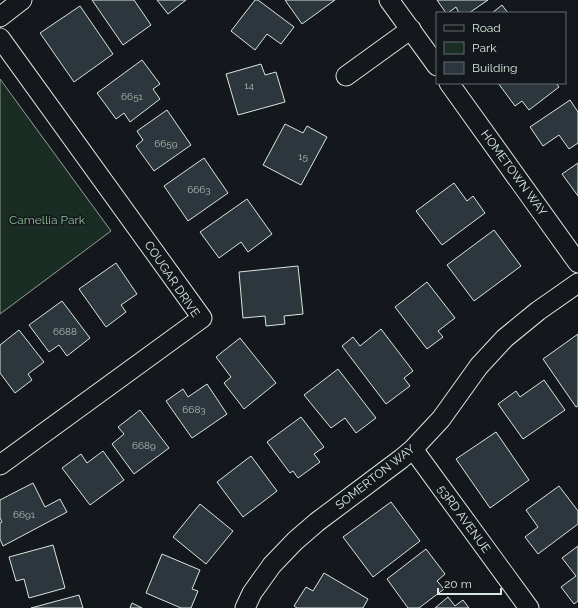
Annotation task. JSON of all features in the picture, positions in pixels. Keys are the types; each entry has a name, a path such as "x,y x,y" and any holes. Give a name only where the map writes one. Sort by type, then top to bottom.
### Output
{"street":[{"path":"0,17 22,0"},
{"path":"389,0 436,65"},
{"path":"346,76 411,29"},
{"name":"COUGAR DRIVE","path":"0,38 202,318 0,464"},
{"name":"HOMETOWN WAY","path":"450,84 578,263"},
{"name":"SOMERTON WAY","path":"245,608 252,593 272,566 295,541 317,522 413,449 440,419 479,366 505,338 538,311 578,283"},
{"name":"53RD AVENUE","path":"413,449 528,608"}],"green space":[{"name":"Camellia Park","path":"0,79 111,231 0,314"}],"building":[{"path":"92,0 134,0 151,25 123,45"},
{"path":"157,0 186,0 168,14"},
{"path":"255,0 258,0 294,27 281,44 267,34 255,50 231,31"},
{"path":"285,0 335,0 302,24"},
{"path":"437,0 488,0 470,12 458,12 456,7 449,12 445,12"},
{"path":"502,5 507,12 493,12"},
{"path":"80,6 113,54 74,82 40,33"},
{"path":"142,60 160,84 153,89 160,99 130,122 124,113 116,119 97,93"},
{"path":"261,64 265,75 276,72 285,102 238,115 226,74"},
{"path":"499,84 557,84 559,87 529,110 522,101 515,106"},
{"path":"570,100 578,112 578,143 569,149 559,135 543,146 530,127"},
{"path":"167,110 191,145 154,171 136,146 143,140 137,131"},
{"path":"285,124 303,133 307,126 327,137 301,185 263,165"},
{"path":"204,158 228,193 188,221 164,186"},
{"path":"578,163 578,196 562,174"},
{"path":"454,183 467,201 473,196 485,213 442,245 416,211"},
{"path":"247,199 272,234 248,252 241,242 219,258 200,232"},
{"path":"494,230 521,266 474,301 447,265"},
{"path":"116,263 137,294 121,305 126,312 106,327 79,289"},
{"path":"298,266 303,314 284,316 285,324 266,326 265,316 243,318 239,272"},
{"path":"427,282 455,318 438,331 443,337 427,349 395,307"},
{"path":"62,301 90,338 67,356 59,345 49,352 29,325"},
{"path":"381,329 413,371 404,378 410,386 386,404 342,346 353,337 360,346"},
{"path":"19,330 44,362 28,374 32,380 15,393 0,373 0,345"},
{"path":"578,334 578,406 576,407 543,359"},
{"path":"240,338 276,383 244,409 224,383 231,377 216,357"},
{"path":"338,369 376,418 356,433 345,418 331,428 304,395"},
{"path":"544,380 565,410 523,439 498,404 516,391 520,397"},
{"path":"207,384 227,414 192,438 166,401 183,389 188,397"},
{"path":"140,410 169,448 134,474 112,444 124,434 118,427"},
{"path":"301,417 324,447 314,454 320,462 298,478 293,471 290,473 267,442"},
{"path":"496,432 529,480 490,508 456,459"},
{"path":"103,451 124,480 90,505 62,468 81,454 87,463"},
{"path":"251,456 277,491 243,517 217,482"},
{"path":"33,483 45,507 60,499 67,512 3,546 0,539 0,523 2,522 0,518 0,500"},
{"path":"559,486 578,511 578,524 538,554 525,537 538,527 526,510"},
{"path":"391,502 420,541 373,577 343,537"},
{"path":"200,504 233,531 206,564 173,537"},
{"path":"53,545 65,588 29,598 24,579 16,581 9,557"},
{"path":"578,546 578,601 574,604 561,587 576,576 562,558"},
{"path":"426,549 445,574 437,581 444,589 419,608 408,608 387,579"},
{"path":"162,554 200,570 192,589 198,591 191,608 181,608 146,593"},
{"path":"324,573 368,599 363,608 297,608 294,606 306,587 313,591"},
{"path":"79,595 83,608 31,608"},
{"path":"448,597 455,606 463,600 469,608 435,608"},
{"path":"132,603 142,608 130,608"}]}
